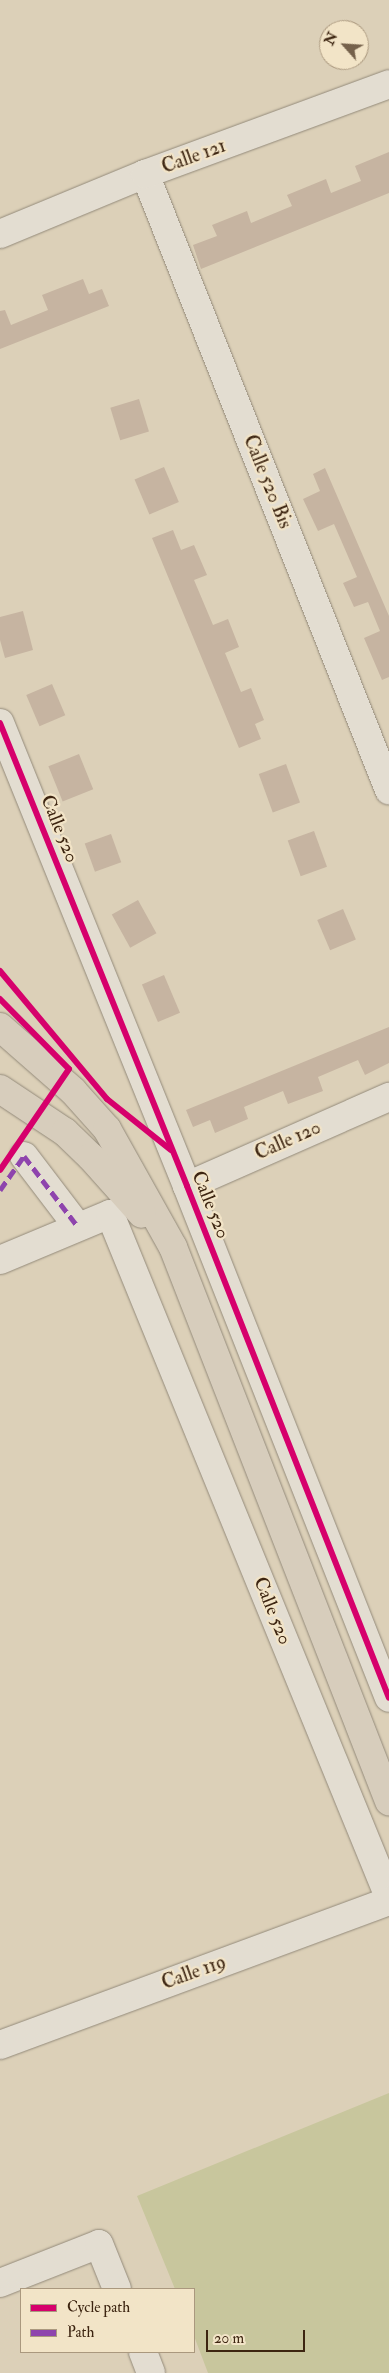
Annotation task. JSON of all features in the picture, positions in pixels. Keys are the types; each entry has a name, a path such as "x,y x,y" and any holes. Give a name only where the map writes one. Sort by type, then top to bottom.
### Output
{"main road":[{"path":"0,1022 9,1034 73,1091 107,1129 173,1247 389,1801"},
{"path":"0,1069 91,1157 173,1247"},
{"path":"0,1089 65,1132"}],"street":[{"name":"Calle 121","path":"0,234 145,174 389,84"},
{"name":"Calle 520 Bis","path":"145,174 389,790"},
{"name":"Calle 520","path":"0,723 187,1186 389,1698"},
{"name":"Calle 120","path":"187,1186 389,1097"},
{"path":"0,1260 78,1227 24,1156"},
{"name":"Calle 520","path":"78,1227 110,1214 389,1899"},
{"name":"Calle 119","path":"0,2045 389,1899"},
{"path":"0,2283 99,2244 117,2288"},
{"path":"143,2353 151,2373"}],"shaded area":[{"path":"389,2093 389,2373 208,2373 195,2339 195,2288 175,2288 137,2196"}],"building":[{"path":"389,152 389,193 201,269 193,245 217,236 212,225 247,211 251,223 292,206 287,195 326,179 331,193 361,181 355,166"},
{"path":"83,279 89,294 102,289 109,306 0,349 0,311 5,310 11,325 48,310 42,295"},
{"path":"139,399 149,432 120,440 110,408"},
{"path":"164,467 179,502 149,514 135,480"},
{"path":"325,468 389,616 389,677 382,680 364,638 380,631 368,602 354,607 343,583 357,577 334,524 318,531 303,499 320,491 313,474"},
{"path":"173,530 181,550 194,545 207,575 194,580 213,625 228,619 239,647 225,653 241,692 251,688 264,720 255,724 261,739 239,748 152,538"},
{"path":"23,611 33,650 5,658 0,640 0,617"},
{"path":"52,684 65,715 40,726 26,695"},
{"path":"79,754 93,789 63,802 48,766"},
{"path":"286,764 300,803 273,812 259,774"},
{"path":"314,831 327,867 301,876 288,841"},
{"path":"111,834 121,862 95,872 85,844"},
{"path":"138,900 156,933 130,948 112,915"},
{"path":"343,909 356,939 330,950 317,920"},
{"path":"164,975 180,1013 158,1022 142,984"},
{"path":"389,1027 389,1063 365,1075 358,1060 318,1077 323,1091 288,1104 283,1091 244,1107 248,1119 215,1133 210,1120 193,1127 186,1110"}],"marked path":[{"path":"0,1190 24,1156 78,1227"}],"cycle path":[{"path":"0,723 187,1186 389,1698"},
{"path":"0,971 107,1099 171,1150"},
{"path":"0,999 69,1069 0,1170"}]}
